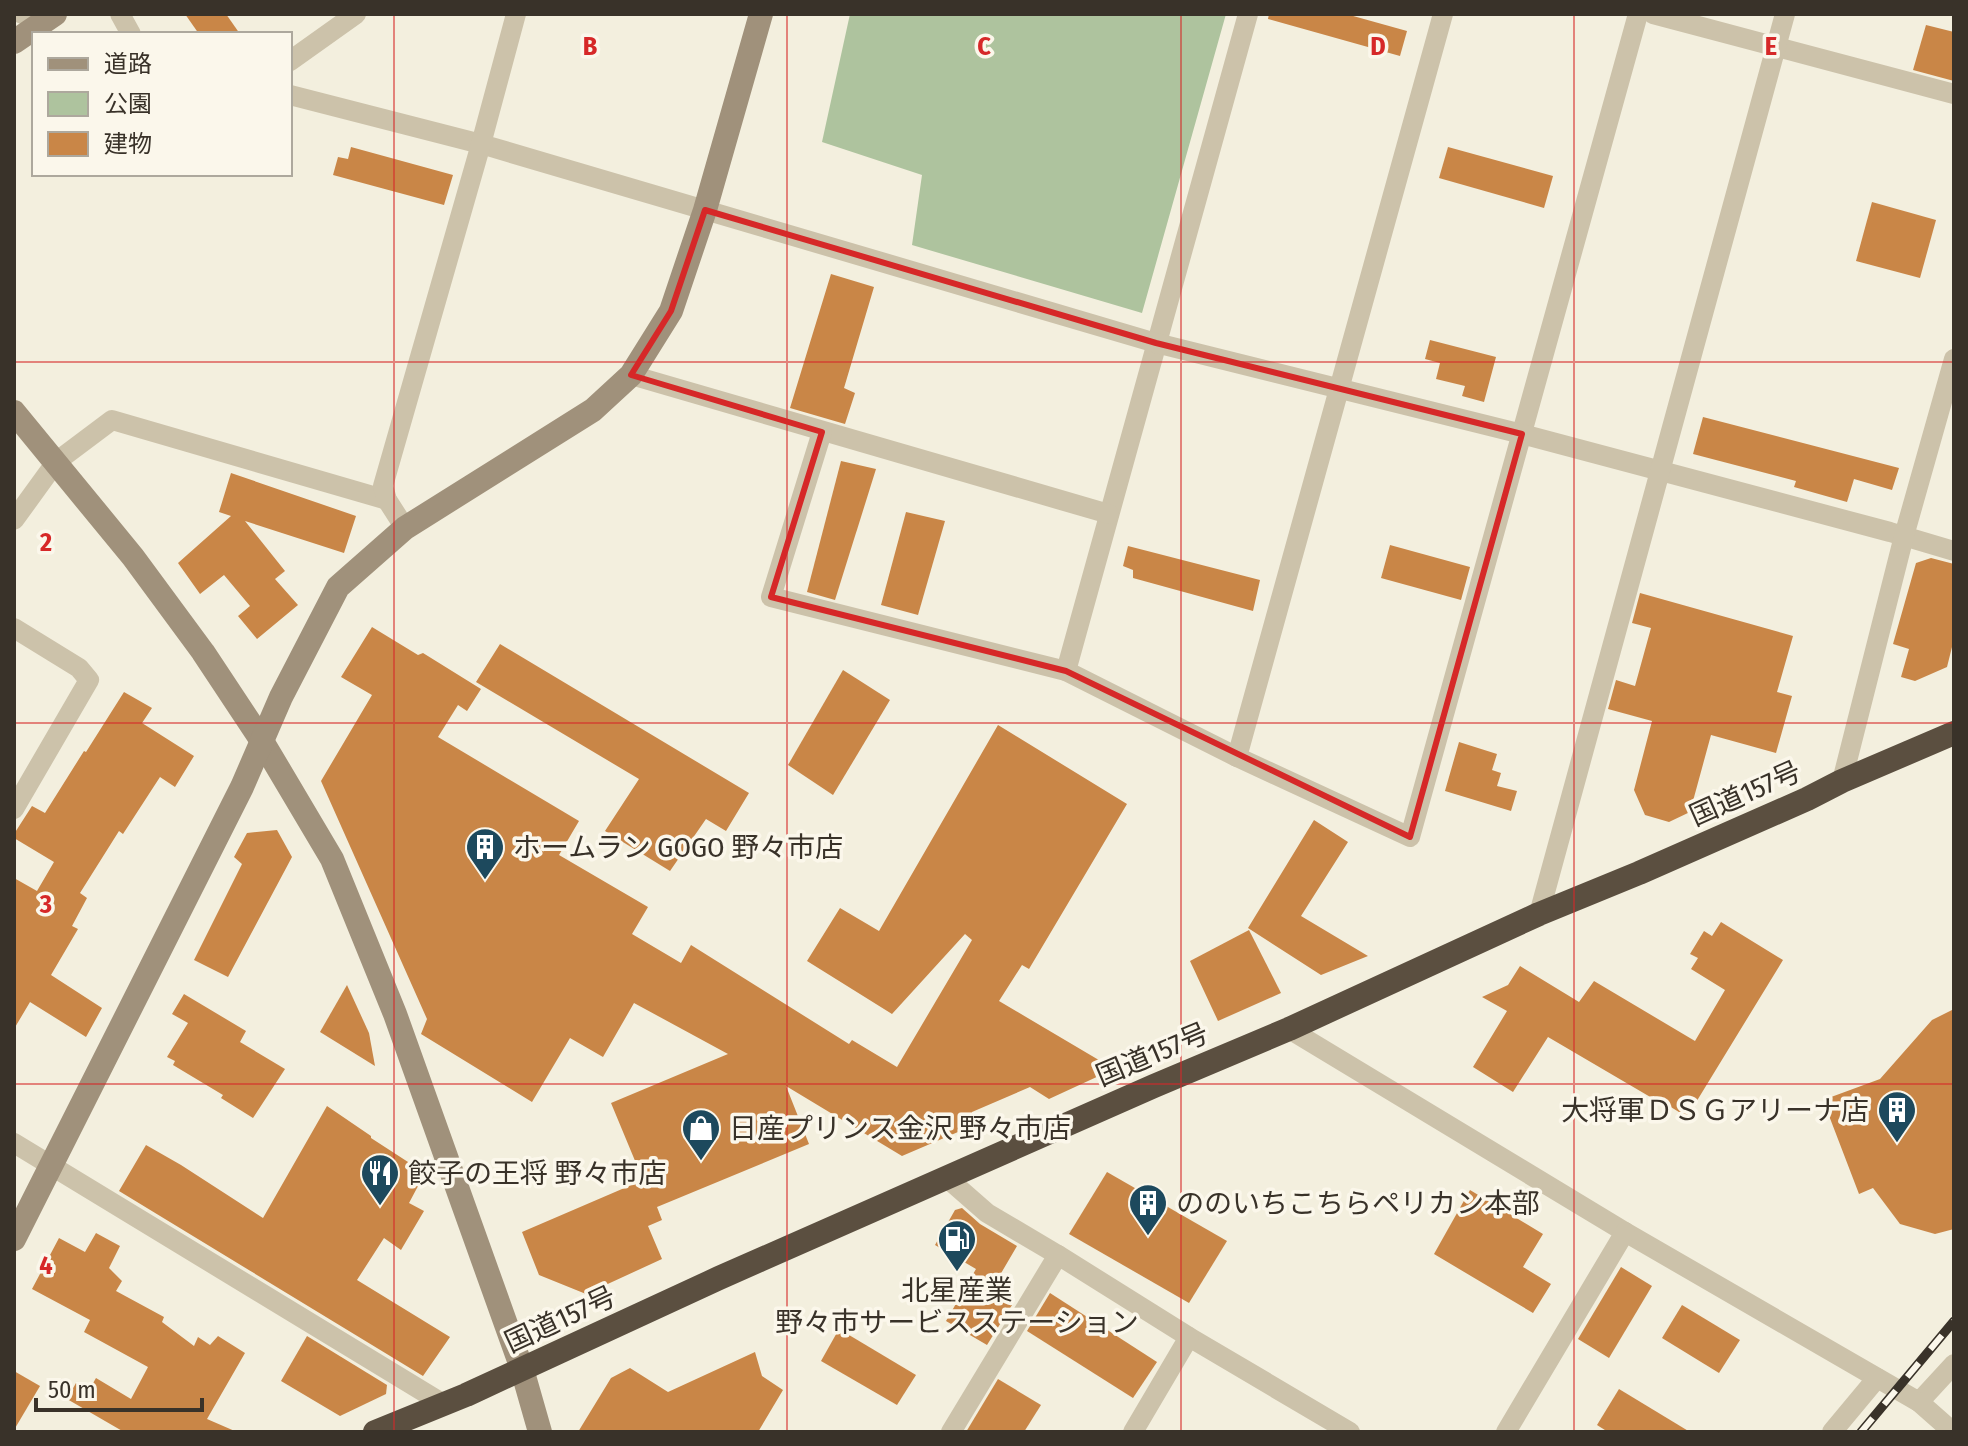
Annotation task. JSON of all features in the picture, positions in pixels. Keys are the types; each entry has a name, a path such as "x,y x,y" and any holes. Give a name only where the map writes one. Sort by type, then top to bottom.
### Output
{"highway":[{"name":"国道157号","path":"375,1432 466,1395 733,1272 1954,733"}],"street":[{"path":"120,14 130,32"},
{"path":"292,60 356,14"},
{"path":"405,528 387,500 383,486 516,14"},
{"path":"14,1239 242,787 281,697 338,587 405,528 593,410 631,375 671,311 705,210 761,14"},
{"path":"1066,671 1248,14"},
{"path":"1237,757 1443,14"},
{"path":"822,432 771,597 1066,671 1237,757 1410,837 1638,14"},
{"path":"1653,14 1954,94"},
{"path":"1539,914 1785,14"},
{"path":"14,42 41,16"},
{"path":"292,96 481,144 1156,343 1522,434 1954,551"},
{"path":"1842,781 1904,536 1954,359"},
{"path":"631,375 1109,514"},
{"path":"14,412 133,557 203,652 262,741 332,859 395,1014 522,1369 540,1432"},
{"path":"14,520 56,462 112,420 387,500"},
{"path":"14,628 79,668 89,680 20,783 14,809"},
{"path":"1289,1029 1625,1232 1919,1402 1953,1432"},
{"path":"14,1143 442,1403"},
{"path":"947,1178 987,1213 1350,1432"},
{"path":"1506,1432 1625,1232"},
{"path":"951,1432 1058,1255"},
{"path":"1133,1432 1189,1337"},
{"path":"1919,1402 1954,1364"},
{"path":"1832,1432 1877,1378"}],"highlighted area":[{"path":"705,210 1156,343 1522,434 1410,837 1066,671 771,597 822,432 631,375 671,311"}],"green space":[{"path":"850,14 1226,14 1142,313 912,245 922,175 822,142"}],"building":[{"path":"185,14 226,14 239,32 198,32"},
{"path":"1269,14 1346,14 1407,31 1400,56 1268,19"},
{"path":"1926,25 1954,32 1954,81 1913,70"},
{"path":"351,147 453,175 444,205 333,175 338,157 348,159"},
{"path":"1448,147 1553,176 1544,208 1439,178"},
{"path":"1872,202 1936,220 1920,278 1856,261"},
{"path":"831,274 874,287 844,388 855,393 845,424 790,408"},
{"path":"1430,340 1496,357 1484,402 1462,396 1465,386 1436,379 1440,363 1425,359"},
{"path":"1703,417 1899,468 1892,490 1854,479 1847,502 1794,487 1796,481 1693,454"},
{"path":"841,461 876,469 835,600 807,592"},
{"path":"231,473 356,516 344,553 245,521 285,571 275,579 298,605 257,639 238,616 250,606 224,575 200,594 178,563 231,516 219,512"},
{"path":"906,512 945,521 918,615 881,605"},
{"path":"1390,545 1470,567 1461,600 1381,578"},
{"path":"1128,546 1260,580 1253,611 1133,578 1133,570 1123,566"},
{"path":"1931,558 1954,564 1954,639 1947,667 1915,681 1901,677 1909,649 1893,644 1916,563"},
{"path":"1640,593 1793,636 1777,692 1792,696 1776,753 1711,735 1690,812 1669,822 1645,815 1634,790 1652,721 1608,709 1616,680 1635,686 1651,628 1632,623"},
{"path":"372,627 418,655 423,653 481,689 467,711 458,705 438,737 579,821 559,855 648,907 632,934 681,963 691,945 849,1044 852,1040 897,1067 972,940 965,934 892,1014 807,961 840,908 879,931 998,725 1127,804 1029,969 1022,965 999,1001 1114,1069 1049,1099 1030,1087 972,1112 972,1126 902,1156 786,1086 809,1144 657,1207 662,1220 648,1226 662,1259 586,1294 539,1275 522,1232 643,1180 611,1103 728,1054 634,1003 603,1057 570,1038 532,1102 421,1034 427,1019 321,781 372,695 341,677"},
{"path":"500,644 749,793 726,831 706,819 670,871 605,831 639,779 476,682"},
{"path":"843,670 890,700 833,795 788,765"},
{"path":"124,692 152,708 142,723 194,756 175,787 160,777 123,834 119,831 80,893 87,898 72,926 78,929 51,975 102,1008 86,1037 30,1002 14,1029 14,878 37,891 54,862 14,838 14,834 32,806 45,813"},
{"path":"1459,742 1497,754 1492,770 1501,773 1497,786 1517,791 1511,811 1445,791"},
{"path":"1314,820 1348,842 1301,916 1368,956 1321,975 1248,928"},
{"path":"277,830 292,857 228,977 194,960 242,864 234,857 247,833"},
{"path":"1721,922 1783,960 1687,1117 1548,1037 1513,1092 1473,1067 1507,1011 1482,997 1508,985 1520,966 1579,1002 1594,981 1695,1041 1725,990 1691,969 1698,958 1690,954 1704,931 1712,936"},
{"path":"1249,930 1281,993 1218,1021 1190,961"},
{"path":"347,985 369,1033 375,1066 320,1032"},
{"path":"184,994 246,1031 240,1042 285,1069 253,1118 221,1098 223,1095 173,1065 175,1061 167,1057 188,1023 172,1014"},
{"name":"大将軍ＤＳＧアリーナ店","path":"1954,1009 1954,1229 1935,1234 1900,1224 1873,1188 1859,1194 1823,1100 1880,1079 1932,1020"},
{"path":"327,1106 425,1173 409,1203 424,1211 401,1250 384,1238 357,1280 450,1337 423,1376 119,1191 146,1145 263,1218"},
{"name":"ののいちこちらペリカン本部","path":"1107,1172 1227,1241 1189,1303 1069,1234"},
{"path":"1470,1190 1543,1234 1523,1267 1551,1284 1533,1313 1434,1254"},
{"path":"962,1208 980,1224 1017,1246 993,1287 1006,1295 1012,1305 987,1345 946,1321 976,1269 935,1245 955,1210"},
{"path":"96,1233 120,1246 109,1268 122,1281 116,1291 164,1317 162,1322 194,1346 198,1337 210,1345 218,1336 245,1353 207,1419 237,1432 124,1432 67,1399 76,1383 89,1390 96,1378 131,1399 148,1367 84,1332 90,1320 32,1289 59,1238 85,1252"},
{"path":"1621,1267 1652,1286 1609,1358 1578,1339"},
{"path":"1050,1293 1157,1362 1133,1398 1027,1331"},
{"path":"1682,1305 1740,1340 1719,1373 1662,1338"},
{"path":"839,1329 916,1375 897,1405 821,1361"},
{"path":"307,1336 387,1385 386,1394 340,1416 281,1381"},
{"path":"755,1352 762,1376 783,1390 758,1432 578,1432 611,1378 630,1368 668,1392"},
{"path":"14,1371 40,1386 14,1430"},
{"path":"998,1379 1041,1405 1024,1432 966,1432"},
{"path":"1619,1389 1690,1432 1608,1432 1597,1425"}],"railway":[{"path":"1861,1432 1954,1321"}],"place":[{"name":"ホームラン GOGO 野々市店","path":"485,881"},
{"name":"大将軍ＤＳＧアリーナ店","path":"1897,1144"},
{"name":"日産プリンス金沢 野々市店","path":"701,1162"},
{"name":"餃子の王将 野々市店","path":"380,1207"},
{"name":"ののいちこちらペリカン本部","path":"1148,1237"},
{"name":"北星産業 野々市サービスステーション","path":"957,1273"}]}
